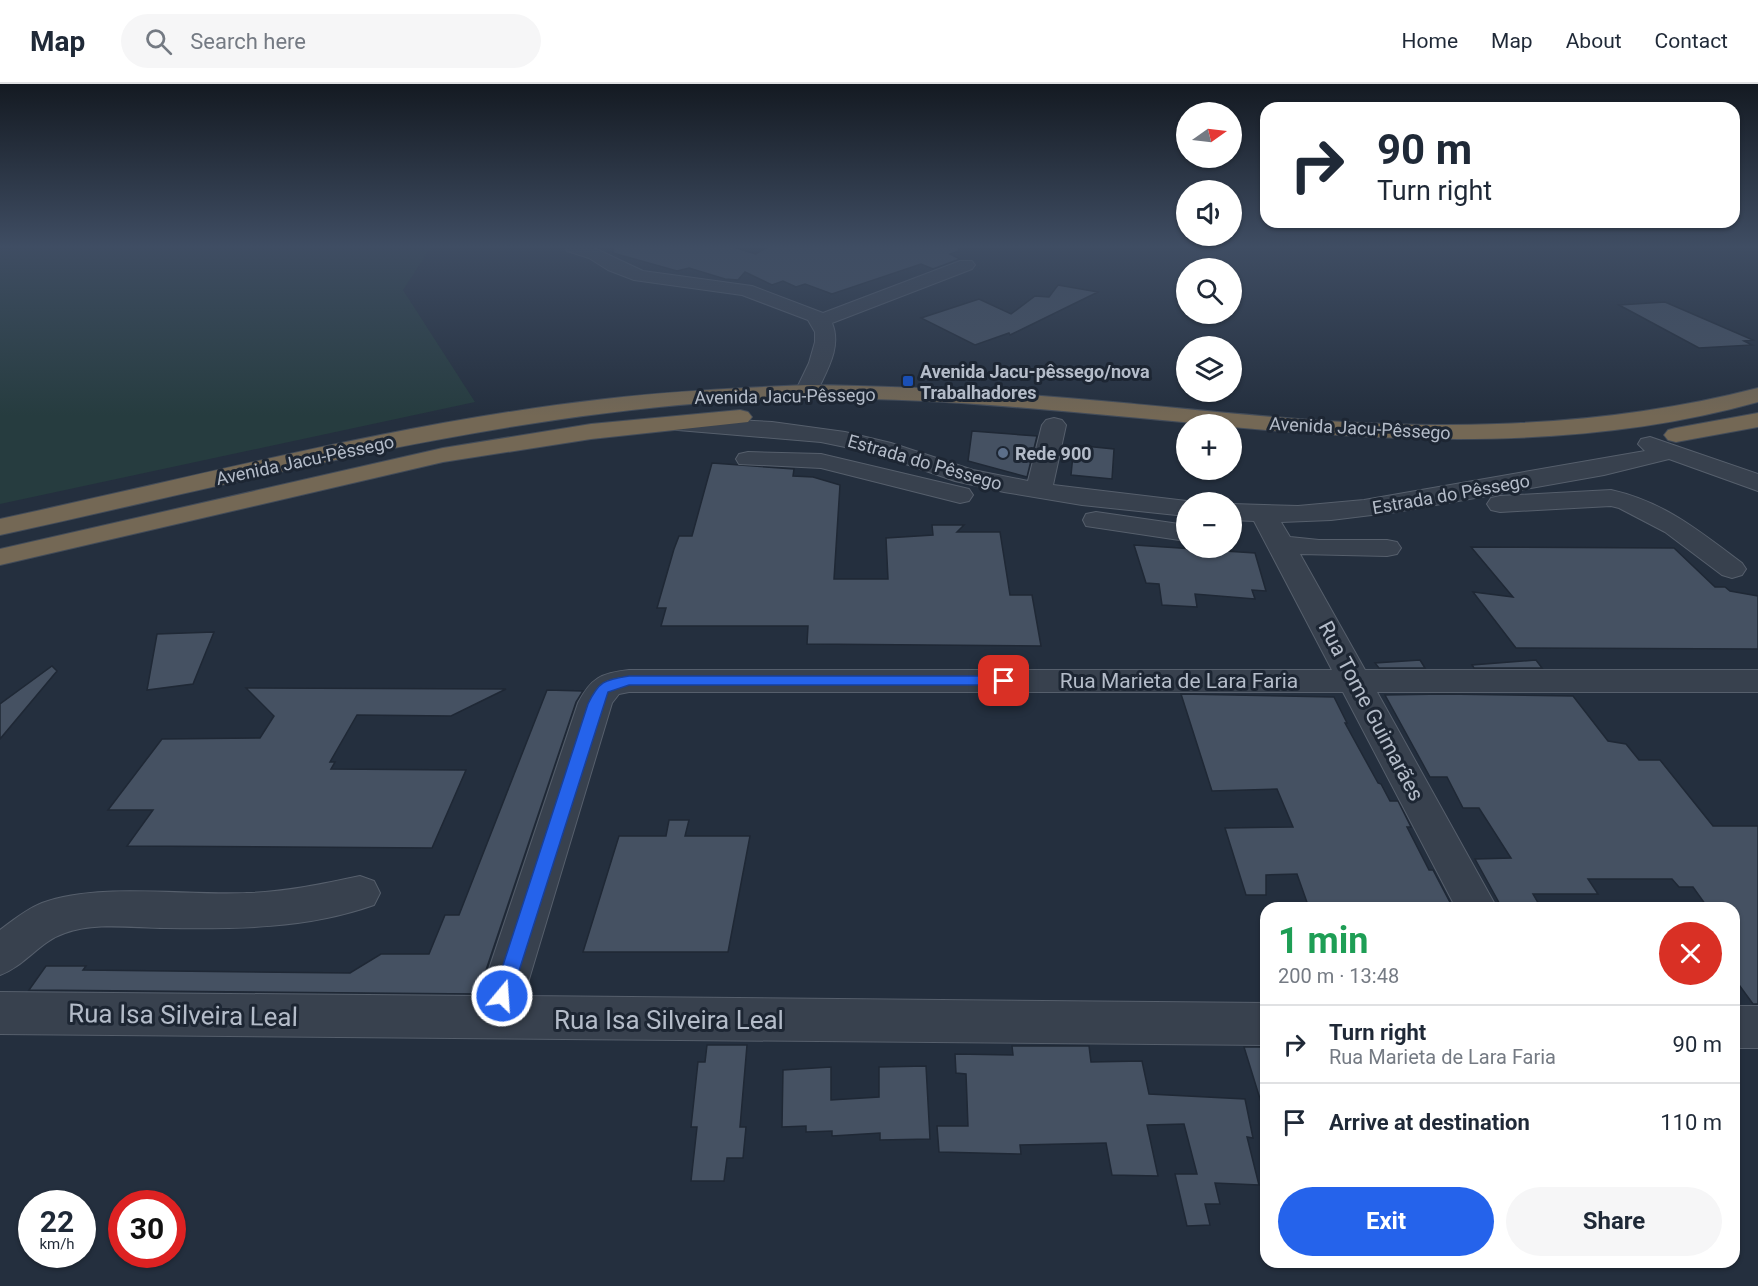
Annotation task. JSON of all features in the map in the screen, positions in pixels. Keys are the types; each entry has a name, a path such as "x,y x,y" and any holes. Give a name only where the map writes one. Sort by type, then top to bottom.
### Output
{"highway":[{"name":"Avenida Jacu-Pêssego","path":"0,527 411,436 500,420 661,400 806,392 962,396 1341,429 1520,432 1606,424 1697,409 1758,394"},
{"name":"Avenida Jacu-Pêssego","path":"0,557 321,481 445,455 537,440 663,424 761,416 874,414 945,416 1176,437"},
{"name":"Avenida Jacu-Pêssego","path":"1242,443 1316,448 1480,452 1568,448 1643,440 1758,420"}],"street":[{"path":"782,303 821,320 827,333 825,346 806,392"},
{"path":"821,320 864,303"},
{"name":"Estrada do Pêssego","path":"663,424 726,426 825,435 871,444 976,479 1039,491 1176,507"},
{"path":"1039,491 1054,425"},
{"path":"1643,440 1669,452 1758,483"},
{"name":"Estrada do Pêssego","path":"1261,524 1572,473 1634,462 1669,452"},
{"path":"748,459 821,461 987,502 1176,531"},
{"path":"1433,497 1467,505 1611,498 1625,500 1651,511 1741,580 1691,527 1669,512 1646,500 1607,489 1572,473"},
{"path":"1242,529 1261,524 1319,548 1387,548"},
{"name":"Rua Tome Guimarães","path":"1261,524 1355,680 1474,902"},
{"name":"Rua Marieta de Lara Faria","path":"495,1018 595,704 602,689 611,684 629,681 1758,681"},
{"path":"0,956 28,933 54,917 91,910 247,911 295,907 360,893"},
{"name":"Rua Isa Silveira Leal","path":"0,1014 1260,1024"},
{"path":"1740,1027 1758,1027"}],"green space":[{"path":"0,303 411,303 475,402 0,504"}],"building":[{"path":"967,303 988,303 1011,314 1026,303 1075,303 1010,335 1009,333 975,345 921,318"},
{"path":"1668,303 1753,340 1744,341 1752,345 1699,348 1619,305"},
{"name":"Rede 900","path":"972,431 1037,436 1027,477 968,461"},
{"path":"1074,445 1114,449 1112,479 1071,475"},
{"path":"712,463 794,469 793,476 813,477 840,485 834,579 888,579 886,538 933,535 932,525 964,525 957,532 1000,532 1010,595 1032,595 1041,646 807,644 808,626 661,626 666,608 657,608 674,549 679,536 692,536"},
{"path":"1134,545 1176,548 1176,558 1242,558 1242,552 1255,553 1266,591 1252,590 1255,599 1195,594 1197,607 1162,605 1159,584 1146,583"},
{"path":"1471,547 1674,548 1715,587 1725,587 1730,591 1758,596 1758,649 1516,648 1473,592 1513,597"},
{"path":"214,632 193,684 147,690 157,634"},
{"path":"1420,660 1425,668 1379,668 1375,663"},
{"path":"1536,660 1542,668 1474,668 1472,665"},
{"path":"52,666 57,671 0,739 0,704"},
{"path":"246,688 506,689 451,716 357,715 330,762 335,762 331,769 466,770 432,848 127,846 153,810 108,810 162,739 260,738 274,716"},
{"path":"547,690 583,691 576,702 478,994 29,990 46,966 86,966 83,970 350,973 381,954 429,954 445,915 459,915"},
{"path":"1181,694 1334,697 1347,723 1345,723 1378,783 1381,784 1390,801 1398,801 1411,827 1407,827 1429,870 1433,870 1450,902 1307,902 1297,874 1266,875 1266,895 1246,895 1225,828 1293,827 1277,789 1212,791"},
{"path":"1385,695 1573,696 1608,741 1626,744 1639,760 1660,760 1713,826 1758,826 1758,1004 1753,1004 1740,986 1740,902 1704,902 1693,887 1679,887 1672,879 1588,879 1598,894 1533,894 1538,902 1499,902 1475,859 1511,858 1479,808 1463,808 1447,777 1430,777"},
{"path":"669,820 689,820 685,836 750,836 728,952 583,952 619,836 666,836"},
{"path":"707,1045 747,1045 740,1127 746,1127 743,1158 727,1158 724,1181 691,1181 697,1127 691,1127 698,1062 705,1062"},
{"path":"1012,1046 1089,1046 1091,1062 1142,1061 1149,1094 1245,1099 1253,1138 1247,1137 1259,1185 1215,1183 1220,1204 1205,1204 1210,1225 1187,1226 1175,1174 1197,1174 1184,1124 1147,1125 1158,1176 1112,1175 1106,1143 1020,1145 1021,1154 939,1152 937,1126 968,1126 966,1074 956,1073 955,1054 1013,1055"},
{"path":"1244,1047 1260,1047 1260,1099"},
{"path":"926,1066 930,1139 880,1140 880,1133 832,1136 832,1131 806,1132 806,1126 782,1127 783,1070 831,1067 831,1100 879,1097 879,1067"}],"place":[{"name":"Avenida Jacu-pêssego/nova Trabalhadores","path":"908,381"},
{"name":"Rede 900","path":"1003,453"}],"route":[{"path":"502,996 595,704 602,689 611,684 629,681 1004,681"}]}
